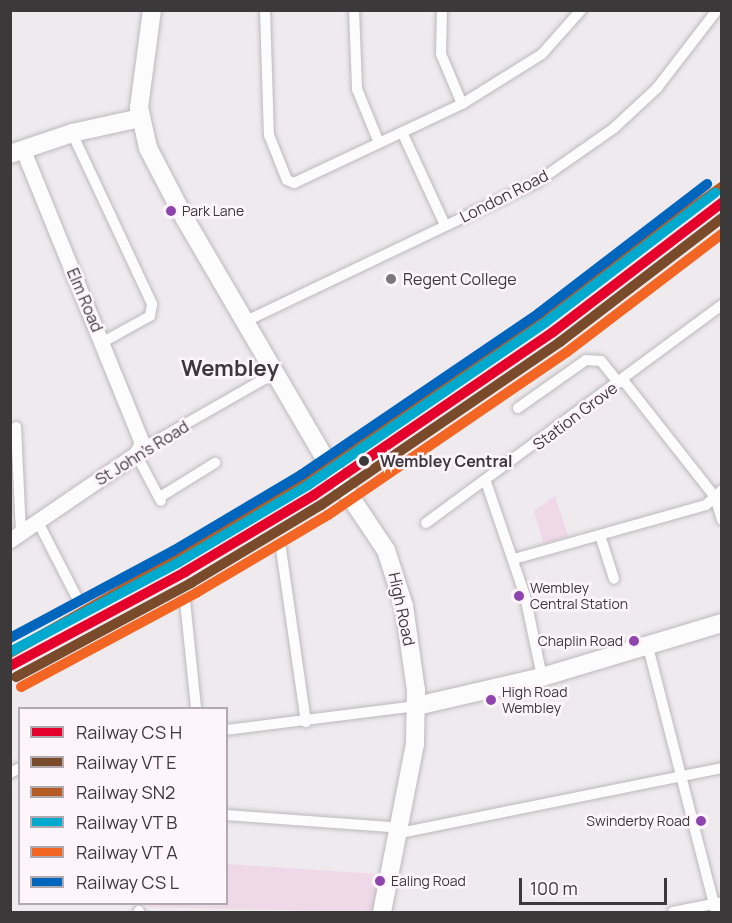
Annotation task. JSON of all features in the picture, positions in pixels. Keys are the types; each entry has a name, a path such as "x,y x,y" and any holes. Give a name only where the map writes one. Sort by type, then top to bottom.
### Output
{"main road":[{"path":"17,152 72,133 140,118 152,10"},
{"name":"High Road","path":"140,118 148,148 185,219 386,550 397,579 410,642 417,706 400,830 382,912"},
{"path":"417,706 542,677 648,647 722,622"}],"street":[{"path":"265,10 269,135 287,180 294,183 462,104 542,54 581,10"},
{"path":"354,10 357,89 379,143"},
{"path":"442,10 441,54 462,104"},
{"name":"London Road","path":"246,321 537,182 614,128 657,88 717,10"},
{"path":"402,132 446,225"},
{"path":"72,133 152,304 150,316 103,342"},
{"name":"Elm Road","path":"17,152 103,342 139,432 138,452"},
{"name":"Station Grove","path":"426,523 486,482 722,305"},
{"path":"518,408 586,360 601,361 718,494 722,519"},
{"name":"St John's Road","path":"16,536 138,452 277,372"},
{"path":"16,427 16,536"},
{"path":"138,452 161,500 215,463"},
{"path":"486,482 514,559 542,677"},
{"path":"514,559 706,505 718,494"},
{"path":"38,522 77,598"},
{"path":"600,535 614,579"},
{"path":"281,549 306,722"},
{"path":"186,601 196,707"},
{"path":"648,647 681,778 717,906 673,912"},
{"path":"228,730 306,722 417,706"},
{"path":"228,815 400,830 681,778 722,768"}],"shaded area":[{"path":"555,496 568,536 544,544 534,511"},
{"path":"228,864 380,874 372,912 148,907 148,905 228,905"}],"transit line":[{"path":"10,638 173,551 301,475 539,313 707,184"},
{"path":"10,652 179,562 308,485 546,322 715,193"},
{"path":"10,666 185,572 314,495 553,332 722,203"},
{"path":"16,677 191,583 321,505 560,342 722,218"},
{"path":"21,687 196,593 328,515 567,352 722,234"}],"rail line":[{"name":"SN2","path":"10,653 158,569 360,442 722,187"}],"place":[{"name":"Park Lane","path":"171,211"},
{"name":"Regent College","path":"391,279"},
{"name":"Wembley Central","path":"364,461"},
{"name":"Wembley Central Station","path":"519,596"},
{"name":"Chaplin Road","path":"634,641"},
{"name":"High Road Wembley","path":"491,700"},
{"name":"Swinderby Road","path":"701,821"},
{"name":"Ealing Road","path":"380,881"}],"district":[{"name":"Wembley","path":"230,369"}]}
